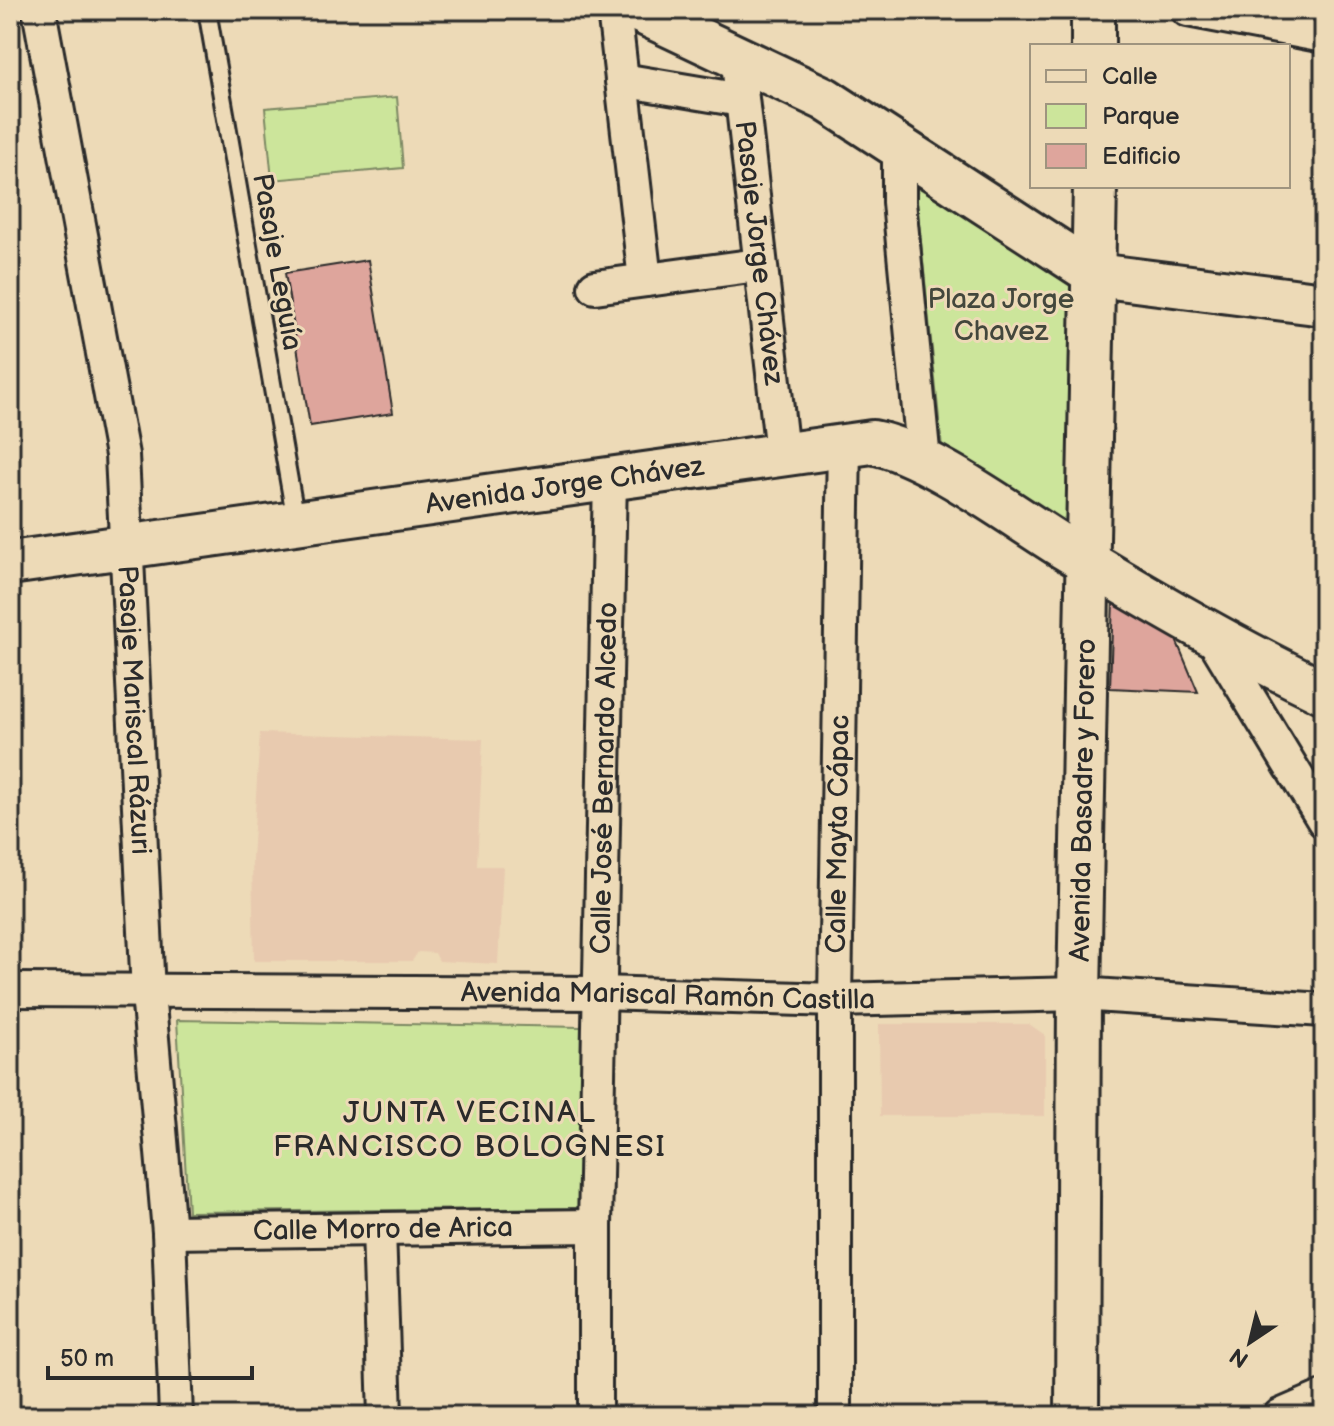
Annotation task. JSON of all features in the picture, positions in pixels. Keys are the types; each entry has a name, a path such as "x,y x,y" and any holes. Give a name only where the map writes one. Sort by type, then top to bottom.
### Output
{"street":[{"name":"Pasaje Mariscal Rázuri","path":"39,10 122,455 129,546 148,993 169,1232 176,1416"},
{"path":"614,10 645,280"},
{"path":"637,10 737,54 825,99 1096,275 1324,304"},
{"path":"1093,10 1093,44"},
{"path":"1188,10 1324,36"},
{"name":"Pasaje Jorge Chávez","path":"737,54 758,265 782,453"},
{"path":"622,80 741,100"},
{"path":"899,146 899,202 924,461"},
{"name":"Avenida Basadre y Forero","path":"1077,1416 1079,994 1096,275 1095,188"},
{"path":"595,287 758,265"},
{"name":"Avenida Jorge Chávez","path":"10,563 844,444 888,445 924,461 1088,563 1324,692"},
{"name":"Calle Mayta Cápac","path":"835,1416 835,1000 844,444"},
{"name":"Calle José Bernardo Alcedo","path":"595,1416 595,1226 610,477"},
{"path":"1208,630 1324,821"},
{"name":"Avenida Mariscal Ramón Castilla","path":"10,990 600,993 835,1000 1079,994 1324,1010"},
{"name":"Calle Morro de Arica","path":"169,1232 595,1226"},
{"path":"379,1229 385,1416"},
{"path":"1280,1416 1324,1397"}],"lane":[{"name":"Pasaje Leguía","path":"207,10 296,522"}],"shaded area":[{"path":"260,733 483,739 477,866 503,866 498,964 439,961 435,953 418,952 412,961 254,961 252,859"},
{"path":"879,1024 1029,1024 1045,1035 1045,1116 880,1116"}],"green space":[{"path":"397,97 403,168 272,180 265,108"},
{"name":"Plaza Jorge Chavez","path":"928,178 1074,273 1076,529 942,448 916,193"},
{"path":"177,1020 581,1027 582,1208 188,1212"}],"building":[{"path":"368,260 393,413 310,426 285,273"},
{"path":"1113,600 1169,623 1198,692 1110,688"}],"district":[{"name":"JUNTA VECINAL FRANCISCO BOLOGNESI","path":"470,1130"}]}
